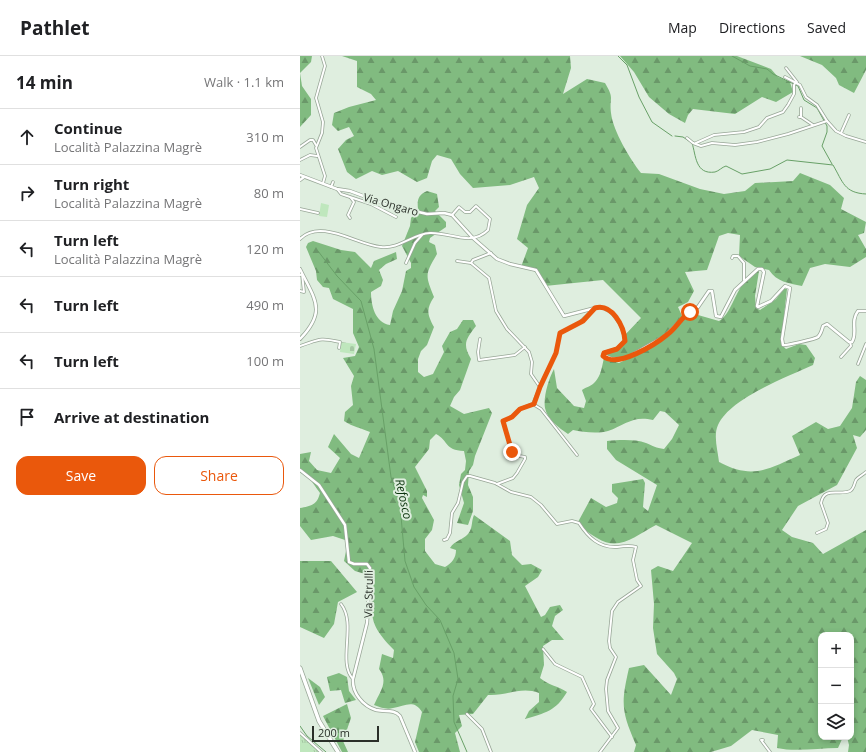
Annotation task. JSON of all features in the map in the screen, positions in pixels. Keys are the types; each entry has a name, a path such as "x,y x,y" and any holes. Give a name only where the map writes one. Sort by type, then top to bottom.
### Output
{"highway":[{"path":"300,668 319,721 338,752"}],"main road":[{"name":"Via Ongaro","path":"300,175 337,189 426,214 444,213 452,215"},
{"path":"300,180 304,176"},
{"path":"452,215 473,238 506,263 536,270 564,316 604,307 616,317 625,341 617,349 604,353 605,358 626,358 665,336 686,315 698,307 709,291 712,291 714,295 716,316 721,317 733,294 744,280 756,269 760,268 764,270 756,303 758,307 771,301 783,287 789,286 790,290 782,339 783,345 787,346 816,338 820,334 823,326 827,324 850,342 854,337 854,316 858,311 866,311"},
{"path":"300,269 301,274 311,290 316,312 314,324 300,339"},
{"name":"Via Strulli","path":"300,470 319,485 345,525 349,562 354,564 367,564 370,568 367,623 360,656 353,679"},
{"path":"353,679 354,689 364,703 378,710 397,713 400,716 415,752"}],"street":[{"path":"322,56 325,66 316,98 323,127 316,145 317,156 325,176 322,183"},
{"path":"786,68 806,97 820,108 825,121 841,134 866,142"},
{"path":"785,77 796,83"},
{"path":"696,144 714,135 744,132 759,127 767,118 783,112 794,94 796,83"},
{"path":"801,108 800,117 813,125"},
{"path":"841,134 849,115"},
{"path":"687,138 702,146 712,143 735,145 757,142 825,121"},
{"path":"300,147 310,140 313,140 316,145"},
{"path":"300,160 310,155 317,156"},
{"path":"331,187 333,182"},
{"path":"337,189 341,194 371,204 396,217"},
{"path":"350,197 354,202 348,215 350,218"},
{"name":"Via Ongaro","path":"452,215 459,208 465,212 470,212 476,206 490,219 487,231 473,238"},
{"path":"300,209 318,213"},
{"path":"300,239 310,232 320,232 351,238 378,247 388,247 400,245 422,234 443,232 461,238 473,238"},
{"path":"406,263 415,243 422,234"},
{"path":"471,263 473,260 491,253"},
{"path":"732,258 732,256 738,256 744,263 744,280"},
{"path":"457,261 471,263 489,278 493,303 499,316 511,335 529,352 532,362 532,377 540,387"},
{"path":"300,291 304,292 305,288 301,274"},
{"path":"534,404 540,387 556,353 560,333 583,321 595,308"},
{"path":"300,346 317,339 324,338 340,342 339,348"},
{"path":"480,339 478,352 479,360 514,355 525,347"},
{"path":"841,357 851,346 850,342"},
{"path":"858,364 866,344"},
{"path":"534,404 541,409 577,455"},
{"path":"497,484 512,478 517,473 525,459 525,457 514,455 512,452 503,421 512,417 520,409 534,404"},
{"path":"817,533 826,529 828,524 821,503 824,496 830,492 849,491 853,488 857,479 866,472"},
{"path":"444,540 447,539 450,533 452,513 458,503 463,482 467,476 478,477 497,484 511,492 531,497 541,505 557,524 570,522 579,523 592,540 601,544 636,547 633,560 637,580 641,586 618,602 611,614 610,645 616,657 607,680 607,696 608,711 618,728 600,752"},
{"path":"341,604 348,633 346,662 349,674 353,679"},
{"path":"543,649 555,664 580,676 584,680 594,704 592,709 612,737"},
{"path":"467,714 482,729 491,752"},
{"path":"300,732 321,752"},
{"path":"763,740 761,740 770,752"}],"green space":[{"path":"300,56 312,56 311,62 300,73"},
{"path":"342,56 570,56 571,68 563,94 587,79 605,83 611,95 612,120 618,136 627,153 641,173 659,174 700,189 724,194 745,191 755,183 793,181 800,173 830,185 844,198 841,209 866,222 864,233 858,235 866,249 866,257 850,267 825,264 810,268 802,286 779,280 769,270 755,267 739,256 740,235 728,233 719,236 707,270 685,272 694,291 688,302 678,307 683,318 698,315 719,321 728,311 746,280 759,271 755,296 756,308 760,310 776,299 784,289 787,289 781,344 786,349 799,344 806,345 815,358 813,365 760,389 746,397 724,415 718,425 716,444 719,462 731,467 751,471 760,470 779,465 800,455 792,436 816,422 828,429 840,426 852,408 856,382 860,376 866,380 866,430 860,437 853,435 857,448 837,485 798,506 782,530 792,537 813,543 823,554 866,530 866,752 848,752 848,740 854,740 854,632 818,632 818,740 842,740 838,748 799,750 777,748 778,735 752,730 731,746 711,752 634,752 636,745 627,724 624,707 629,668 644,665 671,695 677,679 674,673 657,654 653,628 654,604 651,570 658,566 673,571 692,543 656,525 627,541 620,543 605,542 591,535 578,522 591,498 606,507 617,503 618,498 612,492 612,484 643,479 645,483 643,507 648,511 657,485 616,460 607,449 607,441 637,441 664,449 672,439 679,425 665,412 660,411 653,420 640,419 629,421 604,432 573,430 568,434 557,426 548,416 545,408 545,399 548,382 554,369 557,388 574,406 584,408 586,401 582,390 592,385 597,380 604,358 619,363 646,350 669,336 679,323 631,356 617,359 605,355 606,352 614,351 625,341 624,336 641,318 603,280 545,286 536,272 521,267 528,248 517,239 527,205 539,188 534,177 510,185 473,188 460,174 451,159 437,155 432,161 427,178 417,182 398,171 382,175 372,171 356,179 347,172 338,149 346,140 354,136 349,127 338,131 332,125 334,113 349,107 376,100 371,94 357,87 357,61"},
{"path":"620,56 737,56 771,69 778,77 790,82 793,92 776,102 762,97 735,114 693,109 688,115 685,123 669,114 649,97 634,72"},
{"path":"800,56 866,56 866,70 854,93 839,85 836,78 822,65"},
{"path":"300,73 302,86 311,99 311,115 300,127"},
{"path":"427,191 437,194 439,207 435,211 446,222 446,227 430,238 429,242 435,245 437,254 428,271 429,284 434,297 428,312 434,327 427,345 421,351 418,359 418,372 424,377 433,374 444,352 442,346 450,332 457,329 463,320 473,320 476,326 466,342 468,354 471,359 460,390 454,397 450,406 464,414 489,408 492,413 475,456 473,465 469,471 468,485 473,497 473,511 468,525 457,523 464,503 459,485 461,474 465,470 466,461 464,451 453,449 436,434 430,440 429,449 415,467 427,491 427,497 423,495 422,498 434,520 432,530 425,539 425,551 435,564 445,567 452,562 456,550 450,548 454,543 464,538 468,534 471,529 474,515 510,541 512,555 522,565 531,564 542,570 538,577 525,586 541,617 545,615 550,607 560,605 563,610 555,616 552,626 564,640 552,640 543,646 544,665 540,678 567,692 563,698 549,710 525,719 529,711 539,702 539,693 526,690 488,695 473,714 459,715 462,726 455,733 460,752 419,752 415,742 422,712 419,708 412,704 388,709 374,705 381,691 383,682 382,674 379,669 382,654 393,658 394,650 379,633 375,626 372,612 373,582 365,574 355,571 344,561 348,541 333,536 311,540 300,526 300,508 313,504 319,497 320,493 310,479 300,472 300,454 311,452 309,461 317,470 331,473 340,458 328,447 334,434 351,454 359,458 370,432 344,421 345,412 353,405 351,386 354,376 343,358 355,356 359,347 353,333 353,309 333,299 329,288 323,287 317,280 316,271 306,247 308,243 313,241 341,250 355,252 371,268 374,261 396,252 397,259 386,264 379,270 383,280 381,286 371,292 373,308 377,317 385,324 390,325 393,311 402,291 406,271 411,268 411,263 402,246 410,226 411,218 418,209 419,198"},
{"path":"321,203 329,205 327,217 319,216"},
{"path":"341,342 356,344 354,354 340,352"},
{"path":"300,561 331,561 357,592 338,602 334,624 324,638 300,627"},
{"path":"339,673 347,677 349,691 356,700 345,703 341,690 330,691 327,677"},
{"path":"308,678 320,687 325,697 319,705"},
{"path":"347,704 351,718 343,741 348,752 342,752 323,716"},
{"path":"300,732 320,752 300,752"}],"waterway":[{"path":"618,56 627,65 639,97 652,122 672,136"},
{"path":"732,56 750,66 767,69 773,74 798,86 804,100 817,108 827,126 827,132 822,146 832,164"},
{"path":"675,136 683,137 692,143 700,167 708,172 715,172 726,166 742,174 770,169 787,160 833,165 845,186 853,191 866,194"},
{"name":"Refosco","path":"318,251 337,276 361,301 374,349 391,477 400,505 405,561 414,587 426,605 440,620 454,653 458,679 453,696 454,722 467,752"},
{"path":"300,726 307,736 326,752"}],"route":[{"path":"512,452 503,421 514,416 520,409 534,404 540,387 556,353 556,345 560,333 583,321 595,308 604,307 616,317 625,341 622,346 614,351 604,353 603,356 605,358 622,359 636,354 668,334 690,312"}]}
